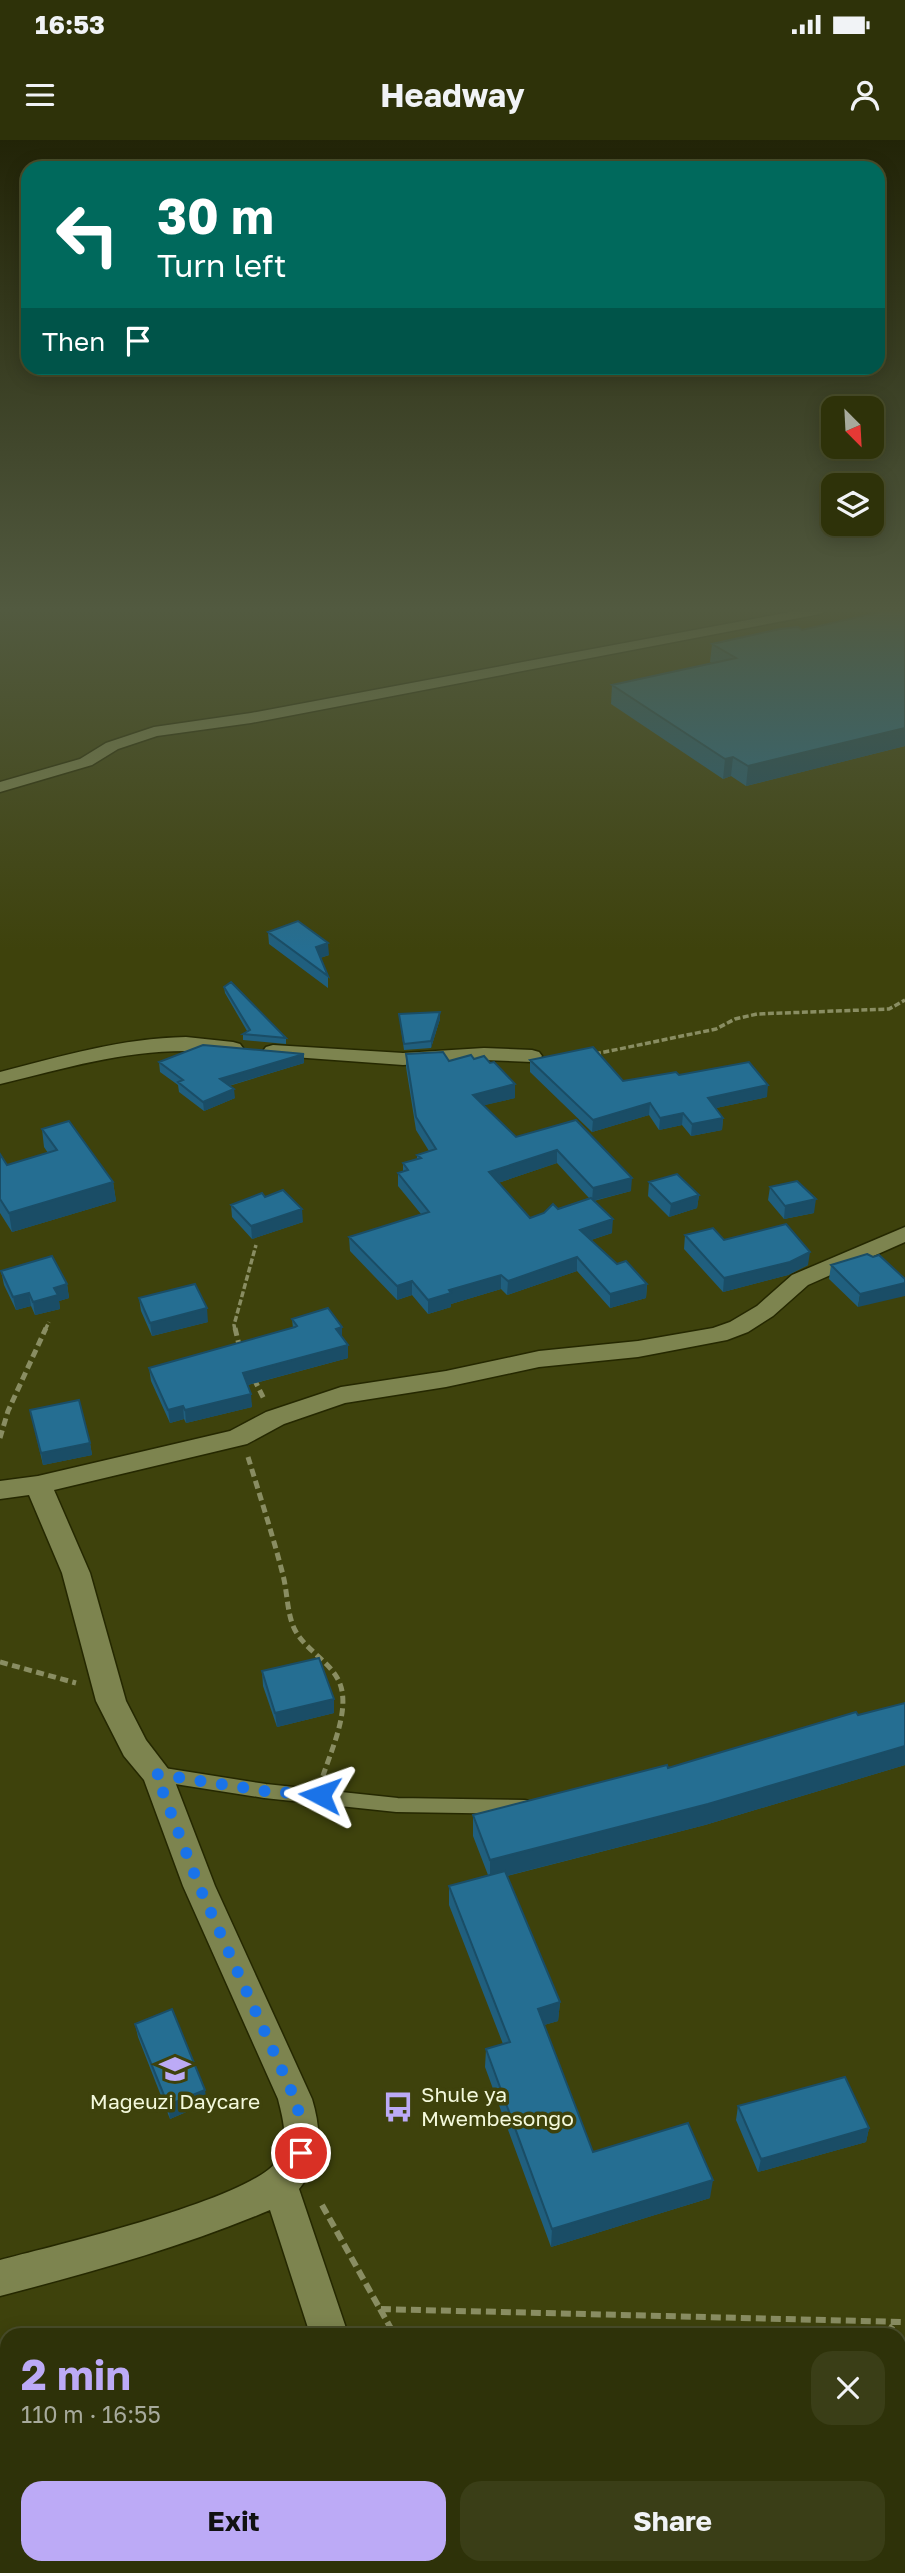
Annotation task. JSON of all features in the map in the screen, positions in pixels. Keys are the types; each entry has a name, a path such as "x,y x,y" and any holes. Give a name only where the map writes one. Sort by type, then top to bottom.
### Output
{"street":[{"path":"0,787 86,762 112,746 154,732 213,724"},
{"path":"0,1078 85,1056 181,1043 324,1056 403,1059 484,1054 532,1056"},
{"path":"0,1490 38,1485 238,1438 275,1419 341,1395 446,1379 540,1359 638,1349 718,1335 739,1327 765,1311 800,1280 905,1234"},
{"path":"38,1485 76,1573 111,1701 135,1748 156,1774 199,1886 295,2099 302,2124 289,2173 328,2328"},
{"path":"0,2278 108,2250 220,2213 250,2202 289,2173"}],"lane":[{"path":"156,1774 265,1791 397,1805 537,1807"}],"path":[{"path":"586,1055 716,1029 735,1019 757,1014 792,1010 888,1009 905,1000"},
{"path":"243,1356 234,1325 256,1245"},
{"path":"0,1438 8,1411 49,1322"},
{"path":"251,1373 275,1419"},
{"path":"238,1438 251,1465 261,1497 284,1577 292,1624 303,1642 332,1670 340,1681 343,1694 340,1719 320,1795"},
{"path":"0,1662 67,1679 111,1701"},
{"path":"289,2173 391,2328"},
{"path":"380,2309 905,2322"},
{"path":"891,2328 895,2321"}],"building":[{"path":"671,724 905,724 905,728 748,766 733,757 725,759"},
{"path":"298,921 328,943 316,947 328,976 268,932"},
{"path":"231,982 286,1038 243,1034 250,1030 224,987"},
{"path":"440,1012 431,1041 404,1044 399,1014"},
{"path":"203,1045 304,1054 220,1079 234,1089 203,1102 178,1082 183,1080 159,1062"},
{"path":"593,1047 623,1081 676,1072 679,1075 749,1062 768,1085 708,1098 723,1118 692,1124 683,1113 660,1118 650,1103 593,1120 530,1060"},
{"path":"443,1052 449,1061 471,1055 474,1059 484,1056 490,1063 494,1062 515,1084 473,1095 516,1137 576,1120 632,1178 593,1188 557,1150 489,1172 530,1218 544,1213 553,1204 558,1209 591,1198 613,1219 580,1230 617,1264 626,1261 647,1284 610,1294 577,1257 508,1281 501,1275 449,1290 451,1293 428,1300 412,1281 397,1286 349,1237 429,1212 398,1173 408,1170 403,1163 421,1158 417,1155 436,1149 416,1117 406,1054"},
{"path":"69,1121 113,1182 9,1213 0,1199 0,1154 7,1165 57,1150 42,1129"},
{"path":"677,1174 699,1195 671,1204 649,1182"},
{"path":"797,1181 816,1199 785,1206 770,1187"},
{"path":"283,1190 302,1209 251,1226 231,1205 262,1193 265,1197"},
{"path":"786,1224 810,1252 790,1262 724,1278 685,1235 713,1228 724,1240"},
{"path":"867,1254 873,1257 879,1255 905,1279 905,1283 860,1294 831,1265"},
{"path":"52,1256 67,1284 54,1288 58,1295 33,1302 29,1293 13,1297 1,1271"},
{"path":"195,1284 207,1308 150,1323 139,1298"},
{"path":"328,1308 342,1327 336,1329 348,1345 243,1373 251,1394 185,1410 183,1406 168,1410 149,1368 295,1327 297,1326 292,1319"},
{"path":"79,1400 90,1443 41,1453 30,1410"},
{"path":"319,1658 334,1699 275,1713 262,1671"},
{"path":"905,1703 905,1746 708,1804 490,1860 473,1815 667,1765 668,1768 856,1712 858,1715"},
{"path":"505,1871 560,2002 538,2009 593,2152 688,2123 713,2180 552,2229 486,2049 510,2042 449,1886"},
{"path":"172,2009 205,2090 168,2105 135,2024"},
{"path":"845,2077 869,2128 761,2159 738,2106"}],"place":[{"name":"Mageuzi Daycare","path":"175,2069"},
{"name":"Shule ya Mwembesongo","path":"398,2107"}],"route":[{"path":"301,2153 302,2124 295,2099 199,1886 156,1774 265,1791 320,1795"}]}
